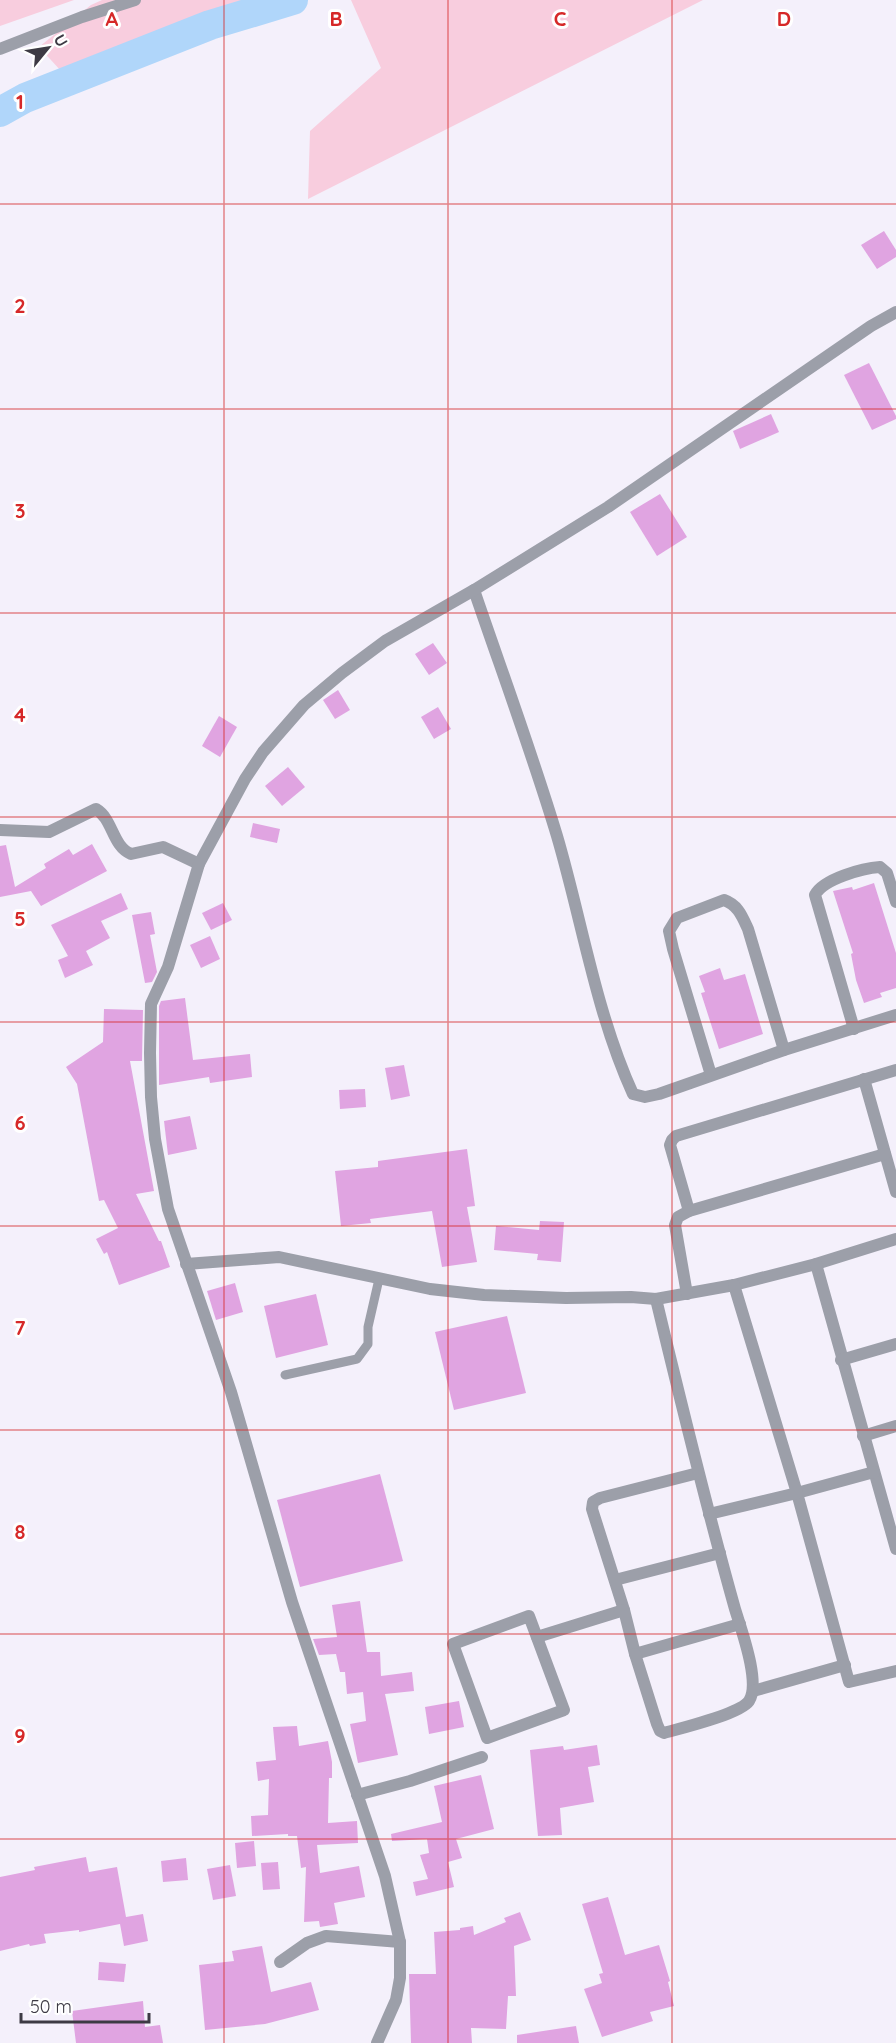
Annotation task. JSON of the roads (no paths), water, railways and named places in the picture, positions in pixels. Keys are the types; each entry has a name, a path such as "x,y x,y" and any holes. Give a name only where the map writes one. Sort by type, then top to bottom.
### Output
{"street":[{"path":"0,50 73,21 135,0"},
{"path":"377,2043 396,2000 400,1978 400,1942 385,1876 292,1602 231,1392 168,1209 155,1139 150,1053 152,1004 168,967 199,864 245,779 263,752 304,705 385,641 474,590 608,507 792,380 896,312"},
{"path":"474,590 556,835 593,976 633,1094 645,1097 659,1094 784,1050 896,1015"},
{"path":"0,830 49,832 96,809 101,813 120,846 127,852 131,854 163,847 199,864"},
{"path":"854,1029 815,895 818,888 828,882 867,868 880,867 887,873 896,902"},
{"path":"711,1075 669,931 677,918 724,900 732,903 741,913 748,929 784,1050"},
{"path":"689,1211 670,1145 676,1136 896,1070"},
{"path":"864,1079 896,1192"},
{"path":"687,1294 675,1225 678,1217 689,1211 885,1154"},
{"path":"186,1264 279,1257 430,1289 484,1295 656,1299 734,1286 896,1239"},
{"path":"816,1264 863,1436 874,1472 890,1510 896,1549"},
{"path":"734,1286 796,1493 849,1682 896,1671"},
{"path":"656,1299 698,1473 753,1677 753,1691 748,1702 738,1710 664,1733 660,1731 657,1724 592,1509 593,1502 600,1498 698,1473"},
{"path":"841,1360 896,1344"},
{"path":"863,1436 896,1426"},
{"path":"709,1514 874,1472"},
{"path":"615,1580 720,1553"},
{"path":"537,1637 624,1610"},
{"path":"530,1616 537,1637 564,1710 487,1738 453,1644 530,1616"},
{"path":"635,1654 740,1624"},
{"path":"753,1691 845,1665"},
{"path":"357,1795 410,1781 482,1757"},
{"path":"280,1962 307,1943 326,1936 400,1942"}],"lane":[{"path":"285,1375 357,1359 368,1344 368,1327 379,1279"}],"waterway":[{"path":"0,112 25,98 210,25 293,0"}]}
